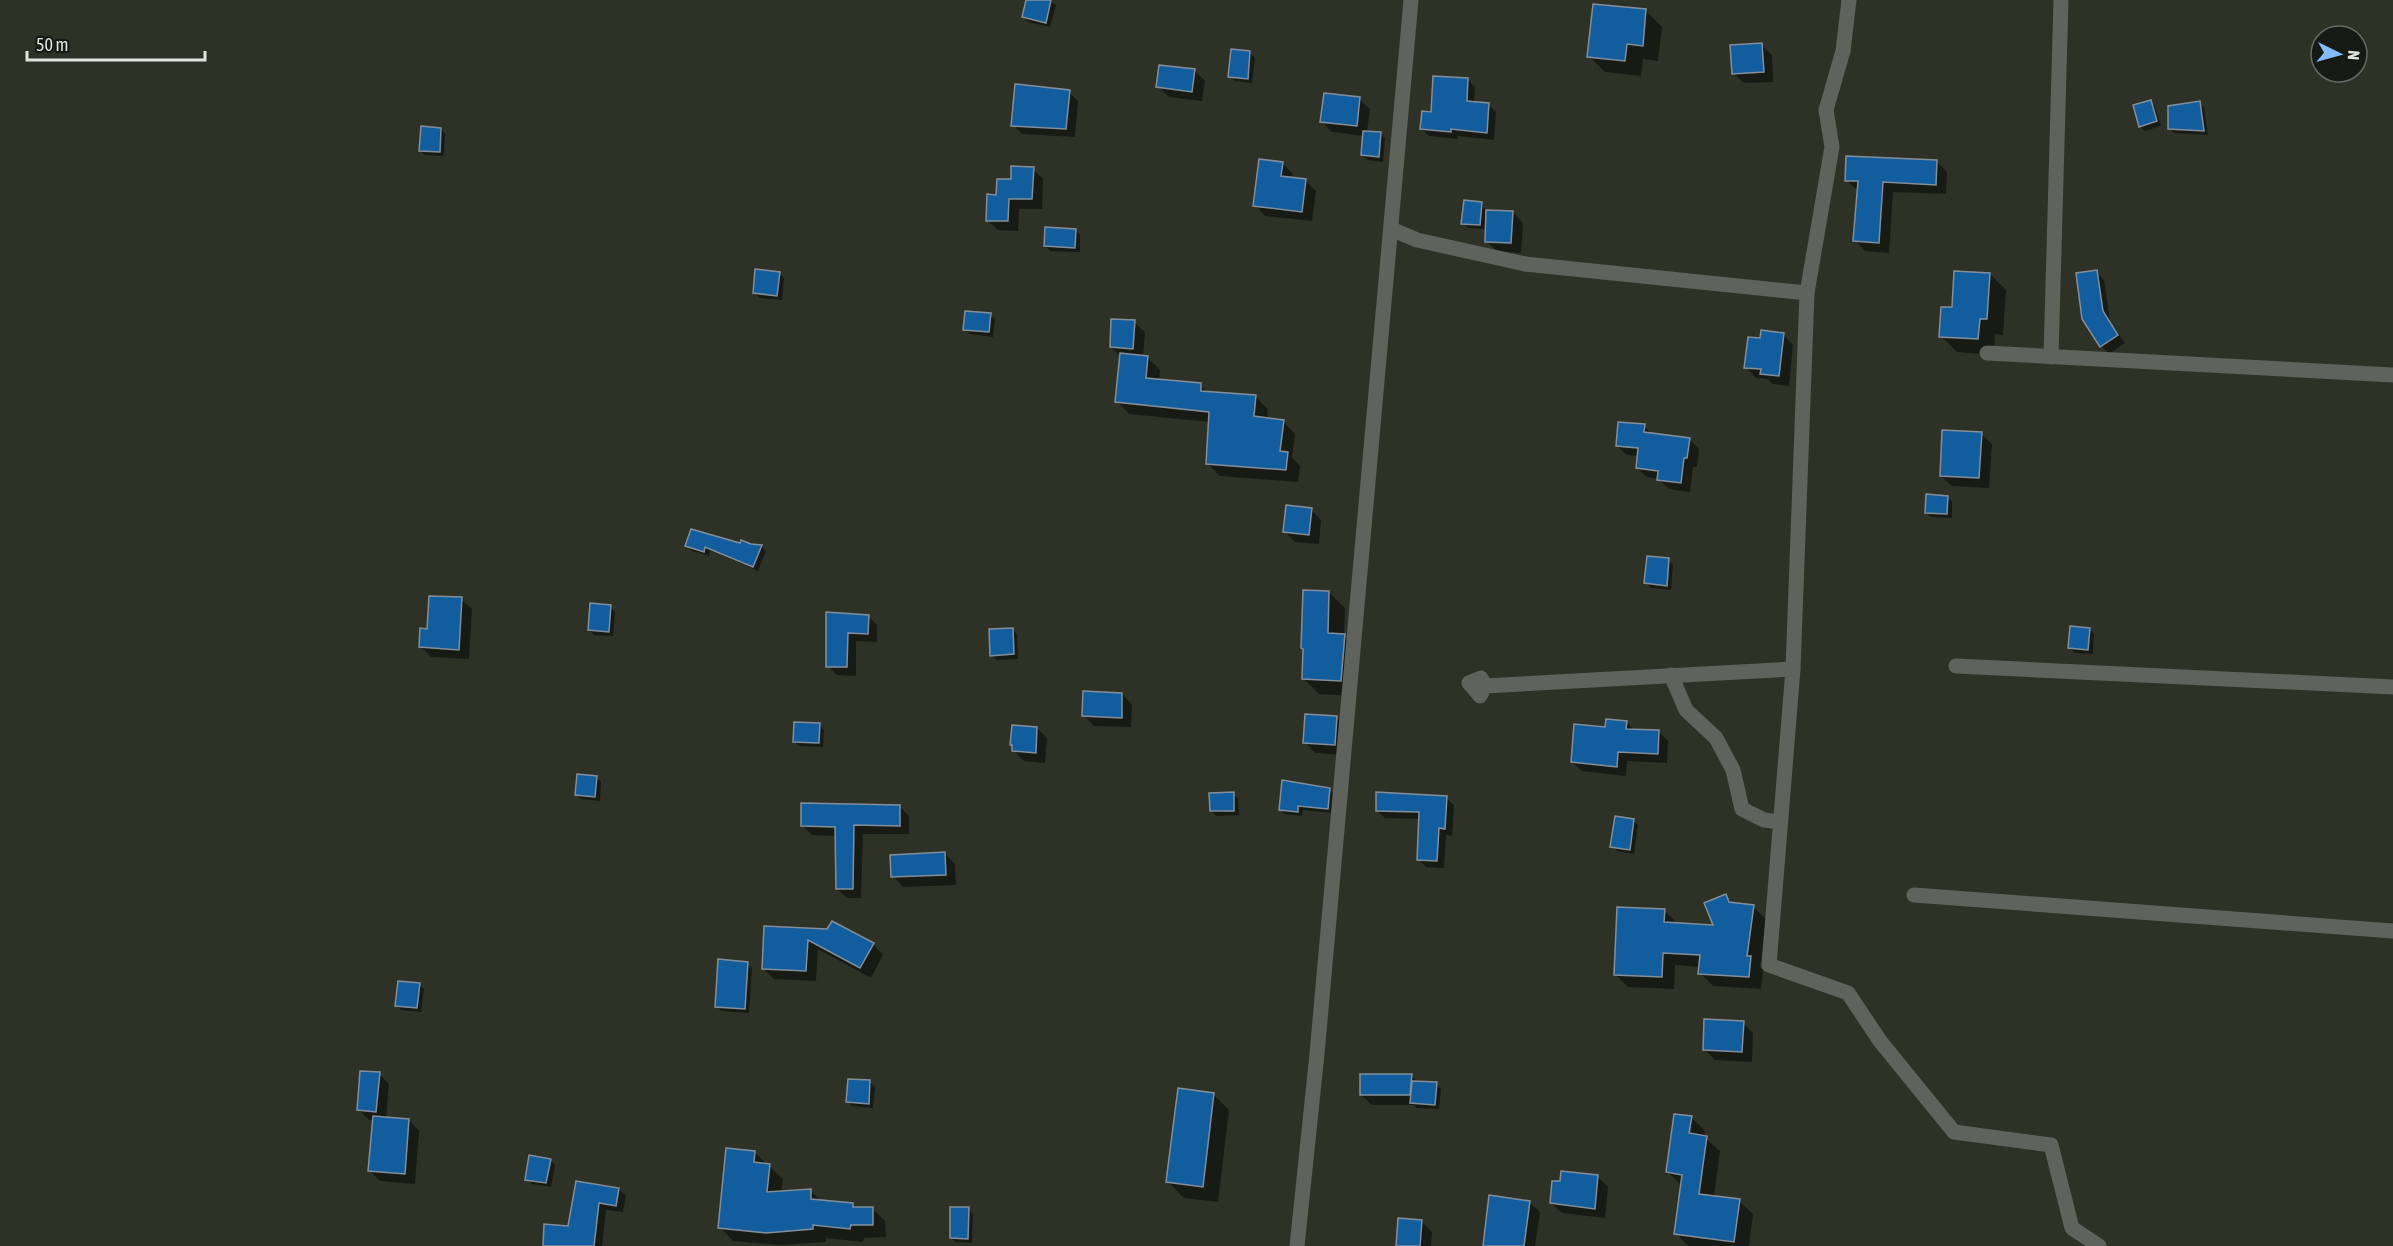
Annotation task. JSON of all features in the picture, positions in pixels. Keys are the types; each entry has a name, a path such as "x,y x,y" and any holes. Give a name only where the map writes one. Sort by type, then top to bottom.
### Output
{"street":[{"path":"1297,1246 1322,1007 1411,0"},
{"path":"1850,0 1843,51 1826,110 1832,147 1807,293 1793,669 1769,965 1848,993 1880,1041 1954,1132 2051,1145 2072,1228 2099,1246"},
{"path":"2051,357 2061,0"},
{"path":"1391,229 1417,240 1525,264 1807,293"},
{"path":"1987,353 2393,375"},
{"path":"1956,666 2393,687"},
{"path":"1485,686 1793,669"},
{"path":"1671,675 1686,710 1716,738 1732,770 1742,809 1764,820 1780,822"},
{"path":"1914,895 2393,931"}],"building":[{"path":"1026,0 1051,0 1046,23 1022,17"},
{"path":"1593,4 1646,9 1643,46 1627,44 1625,61 1587,57"},
{"path":"1762,43 1764,72 1732,74 1730,45"},
{"path":"1231,49 1250,51 1248,79 1228,77"},
{"path":"1159,65 1195,69 1192,92 1156,87"},
{"path":"1433,76 1468,78 1467,101 1489,103 1487,133 1451,129 1451,132 1420,129 1422,111 1431,112"},
{"path":"1015,84 1070,90 1066,129 1011,126"},
{"path":"1324,93 1360,97 1357,126 1320,122"},
{"path":"2151,100 2157,121 2139,127 2133,105"},
{"path":"2200,101 2204,131 2168,129 2168,106"},
{"path":"421,126 441,128 440,152 419,151"},
{"path":"1363,131 1381,132 1379,157 1361,155"},
{"path":"1846,156 1937,160 1936,185 1883,182 1879,243 1853,241 1858,181 1845,181"},
{"path":"1259,159 1283,162 1281,176 1306,179 1302,212 1253,206"},
{"path":"1011,166 1034,167 1032,199 1009,199 1008,221 986,221 987,194 996,195 997,179 1011,179"},
{"path":"1464,200 1482,202 1480,225 1461,224"},
{"path":"1486,210 1513,211 1511,243 1485,242"},
{"path":"1045,227 1076,229 1075,248 1044,246"},
{"path":"755,269 780,272 777,296 753,293"},
{"path":"2097,270 2103,311 2118,335 2100,347 2082,319 2076,273"},
{"path":"1954,271 1990,273 1987,319 1980,319 1978,339 1939,337 1941,307 1952,307"},
{"path":"965,311 991,313 989,332 963,330"},
{"path":"1111,319 1135,320 1133,349 1110,347"},
{"path":"1761,330 1784,333 1779,376 1760,374 1761,369 1744,368 1748,337 1760,338"},
{"path":"1120,353 1148,356 1146,378 1201,383 1201,391 1256,395 1254,416 1284,420 1280,451 1288,452 1286,470 1206,464 1209,412 1115,402"},
{"path":"1618,422 1645,424 1644,432 1690,438 1687,458 1684,458 1681,483 1657,480 1658,471 1636,468 1638,448 1616,446"},
{"path":"1942,430 1982,432 1979,478 1940,476"},
{"path":"1926,494 1948,496 1947,514 1925,513"},
{"path":"1286,505 1312,508 1309,535 1283,532"},
{"path":"691,529 740,543 741,540 762,545 753,567 705,547 704,552 685,546"},
{"path":"1647,556 1669,558 1667,586 1644,583"},
{"path":"1303,590 1329,591 1328,633 1345,634 1341,681 1302,679"},
{"path":"429,596 462,597 459,650 419,647 420,628 427,629"},
{"path":"590,603 611,605 609,632 588,630"},
{"path":"826,612 869,615 868,634 848,633 847,667 826,667"},
{"path":"2070,626 2090,628 2088,650 2068,648"},
{"path":"1013,628 1014,654 990,656 989,629"},
{"path":"1083,691 1122,693 1122,718 1082,716"},
{"path":"1305,714 1337,716 1335,745 1303,743"},
{"path":"1606,719 1627,721 1626,729 1659,730 1658,754 1618,752 1617,767 1571,762 1574,724 1605,727"},
{"path":"794,722 820,723 819,743 793,742"},
{"path":"1012,725 1037,727 1036,753 1012,751 1012,745 1010,745"},
{"path":"577,774 597,776 595,797 575,795"},
{"path":"1282,780 1330,788 1328,809 1298,806 1298,812 1279,810"},
{"path":"1234,792 1234,811 1210,811 1209,793"},
{"path":"1376,792 1447,796 1445,829 1439,828 1437,861 1417,860 1419,812 1376,811"},
{"path":"801,803 900,805 900,826 854,825 853,889 836,889 835,827 801,826"},
{"path":"1615,816 1634,819 1630,850 1610,847"},
{"path":"945,852 946,875 891,877 890,855"},
{"path":"1726,894 1729,902 1754,905 1747,956 1751,956 1749,977 1698,974 1700,955 1663,953 1662,977 1614,975 1617,907 1665,909 1664,922 1713,925 1704,903"},
{"path":"832,921 874,943 860,968 808,940 806,971 762,969 764,926 827,929"},
{"path":"718,959 748,962 745,1009 715,1007"},
{"path":"398,981 420,983 417,1008 395,1006"},
{"path":"1704,1019 1744,1021 1742,1052 1703,1050"},
{"path":"360,1071 380,1072 376,1112 357,1110"},
{"path":"1360,1074 1412,1074 1410,1095 1360,1095"},
{"path":"848,1079 870,1080 869,1104 846,1102"},
{"path":"1412,1081 1437,1082 1435,1105 1410,1103"},
{"path":"1178,1088 1214,1093 1203,1187 1166,1182"},
{"path":"1674,1114 1692,1116 1689,1133 1707,1136 1699,1194 1740,1199 1734,1242 1674,1234 1682,1175 1666,1172"},
{"path":"373,1116 409,1119 405,1174 368,1171"},
{"path":"726,1148 755,1151 754,1162 770,1164 767,1192 811,1189 811,1199 853,1203 853,1207 873,1207 873,1225 851,1225 850,1229 813,1225 813,1229 766,1233 718,1228"},
{"path":"529,1155 551,1159 546,1183 525,1180"},
{"path":"1561,1171 1598,1175 1595,1209 1550,1203 1552,1181 1560,1181"},
{"path":"576,1181 619,1188 616,1206 599,1203 594,1246 543,1246 544,1224 568,1226"},
{"path":"1489,1195 1530,1201 1524,1246 1483,1246"},
{"path":"950,1207 969,1207 968,1239 950,1238"},
{"path":"1398,1218 1422,1220 1420,1246 1396,1246"}]}
